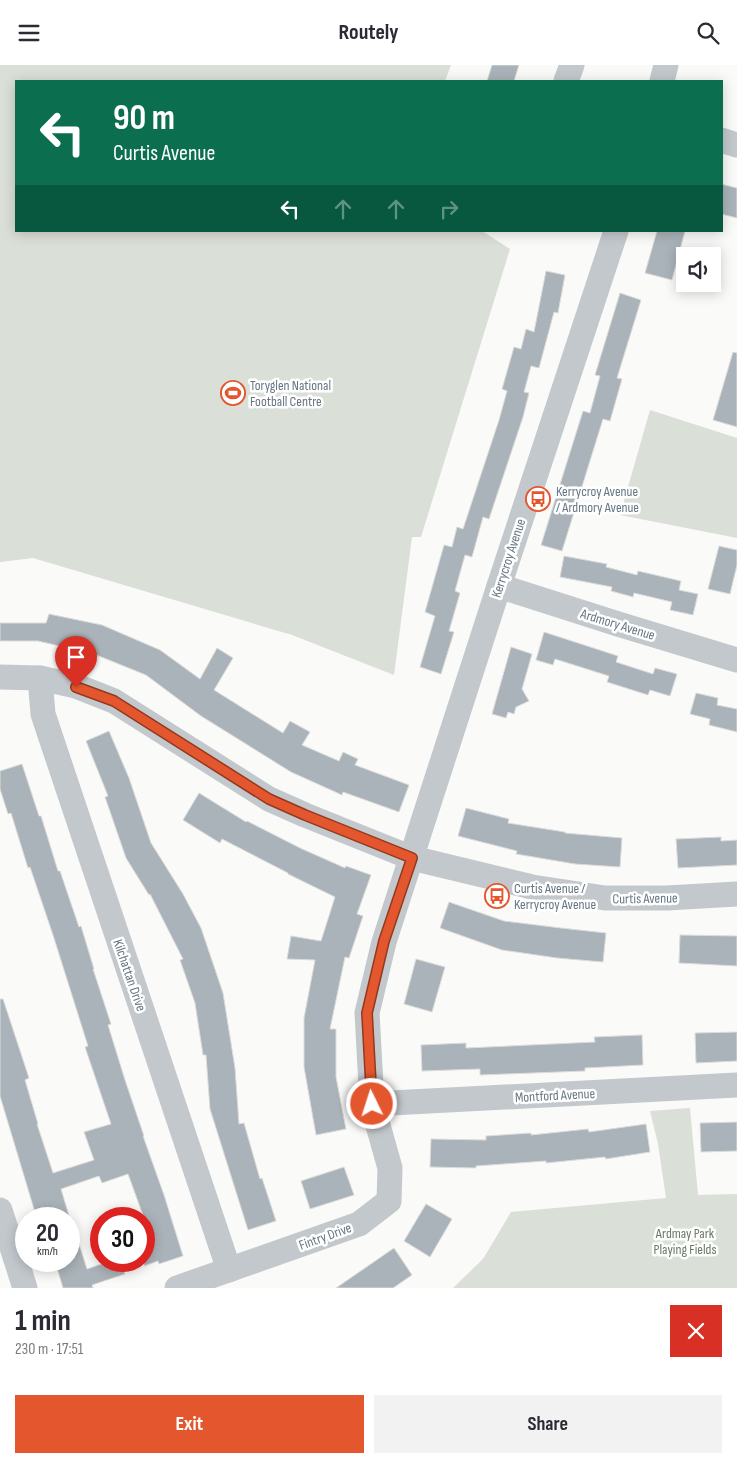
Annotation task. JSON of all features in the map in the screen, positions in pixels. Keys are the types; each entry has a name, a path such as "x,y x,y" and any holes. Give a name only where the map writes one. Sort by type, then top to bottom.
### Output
{"street":[{"path":"566,80 572,65"},
{"path":"662,80 666,65"},
{"path":"723,142 737,145"},
{"name":"Kerrycroy Avenue","path":"412,858 499,585 616,232"},
{"name":"Ardmory Avenue","path":"499,585 737,660"},
{"name":"Curtis Avenue","path":"0,677 40,678 76,687 114,701 269,799 412,858 532,887 605,899 667,898 737,893"},
{"name":"Kilchattan Drive","path":"40,678 43,714 229,1270"},
{"name":"Fintry Drive","path":"177,1288 359,1224 389,1201 390,1168 372,1104 367,1013 384,941 412,858"},
{"name":"Montford Avenue","path":"372,1104 737,1085"},
{"path":"0,1209 25,1288"}],"green space":[{"name":"Toryglen National Football Centre","path":"0,65 451,65 445,80 15,80 15,232 484,232 510,249 421,537 412,537 394,675 292,635 33,558 0,562"},
{"path":"650,410 737,438 737,538 620,515"},
{"name":"Ardmay Park Playing Fields","path":"690,1108 698,1195 737,1194 737,1288 453,1288 483,1259 511,1212 666,1198 658,1144 650,1111"}],"building":[{"path":"492,65 519,65 514,80 487,80"},
{"path":"723,184 737,188 737,218 723,214"},
{"path":"657,232 685,232 681,247 676,247 676,265 672,280 645,273"},
{"path":"546,271 565,275 558,313 554,312 539,368 531,366 524,392 529,393 523,417 489,519 483,517 472,557 465,555 455,591 460,593 449,631 454,632 441,674 420,667 435,616 425,612 444,545 452,547 457,527 463,529 499,420 507,391 502,389 514,347 521,349 526,329 534,332"},
{"path":"620,293 641,300 617,378 622,379 610,421 603,419 562,551 541,545 583,411 590,413 600,376 595,375"},
{"path":"733,352 737,353 737,427 713,420"},
{"path":"719,546 737,550 737,565 730,594 708,589"},
{"path":"564,556 607,564 606,567 637,575 638,571 681,581 679,590 698,594 693,615 670,610 672,602 634,593 633,597 611,591 612,587 560,577"},
{"path":"49,614 102,625 160,650 200,679 217,648 233,658 214,690 283,733 290,721 310,732 302,745 339,761 343,752 358,759 355,765 409,785 399,812 343,792 342,795 291,772 201,716 146,675 94,654 38,641 0,641 0,623 46,623"},
{"path":"544,632 618,656 616,662 653,674 655,668 677,674 670,696 650,690 648,695 607,682 609,676 555,659 553,665 536,660"},
{"path":"511,647 532,654 522,689 529,701 516,707 514,714 508,712 506,718 492,714"},
{"path":"696,693 718,698 717,705 737,709 737,732 709,725 710,719 690,714"},
{"path":"109,731 129,778 151,843 183,894 201,928 223,993 235,1068 239,1124 244,1123 260,1179 262,1178 276,1221 248,1230 210,1109 206,1055 203,1055 195,1003 180,960 183,959 150,894 126,858 105,797 108,796 86,741"},
{"path":"22,764 58,871 60,871 79,927 81,926 111,1024 108,1025 125,1080 183,1256 159,1264 158,1261 155,1262 155,1207 140,1207 128,1174 102,1183 99,1176 61,1189 66,1207 33,1207 0,1096 0,999 3,999 29,1078 25,1080 53,1173 94,1160 84,1132 111,1124 85,1047 88,1046 53,935 30,867 28,868 11,813 8,814 0,789 0,771"},
{"path":"199,793 246,822 300,848 345,868 346,866 371,875 357,914 363,916 349,958 345,957 330,1029 336,1029 336,1077 346,1129 316,1135 304,1067 304,1018 315,960 287,959 291,936 321,941 335,897 222,839 220,843 183,820"},
{"path":"466,808 509,819 508,823 565,833 622,838 620,867 575,864 516,854 517,851 458,836"},
{"path":"721,837 721,841 737,840 737,865 678,868 676,839"},
{"path":"449,902 504,921 606,933 603,962 502,950 440,928"},
{"path":"680,935 737,936 737,966 679,963"},
{"path":"416,959 445,967 432,1012 404,1004"},
{"path":"737,1032 737,1061 696,1063 695,1033"},
{"path":"642,1035 643,1065 585,1068 585,1071 480,1075 480,1069 422,1071 421,1045 466,1043 466,1048 595,1042 594,1037"},
{"path":"737,1122 737,1151 701,1152 700,1123"},
{"path":"646,1124 650,1152 606,1159 605,1157 546,1163 546,1161 476,1166 476,1168 430,1167 431,1139 486,1140 486,1136 531,1133 531,1135 588,1129 589,1132"},
{"path":"344,1167 354,1195 310,1209 301,1181"},
{"path":"426,1204 452,1219 430,1257 404,1241"},
{"path":"80,1247 87,1269 90,1268 90,1272 124,1272 125,1274 92,1285 93,1288 63,1288 58,1272 80,1272"},
{"path":"394,1248 412,1275 393,1288 336,1288"}],"place":[{"name":"Toryglen National Football Centre","path":"233,393"},
{"name":"Kerrycroy Avenue / Ardmory Avenue","path":"538,499"},
{"name":"Curtis Avenue / Kerrycroy Avenue","path":"497,896"}],"route":[{"path":"76,687 114,701 269,799 412,858 384,941 367,1013 372,1104"}]}
